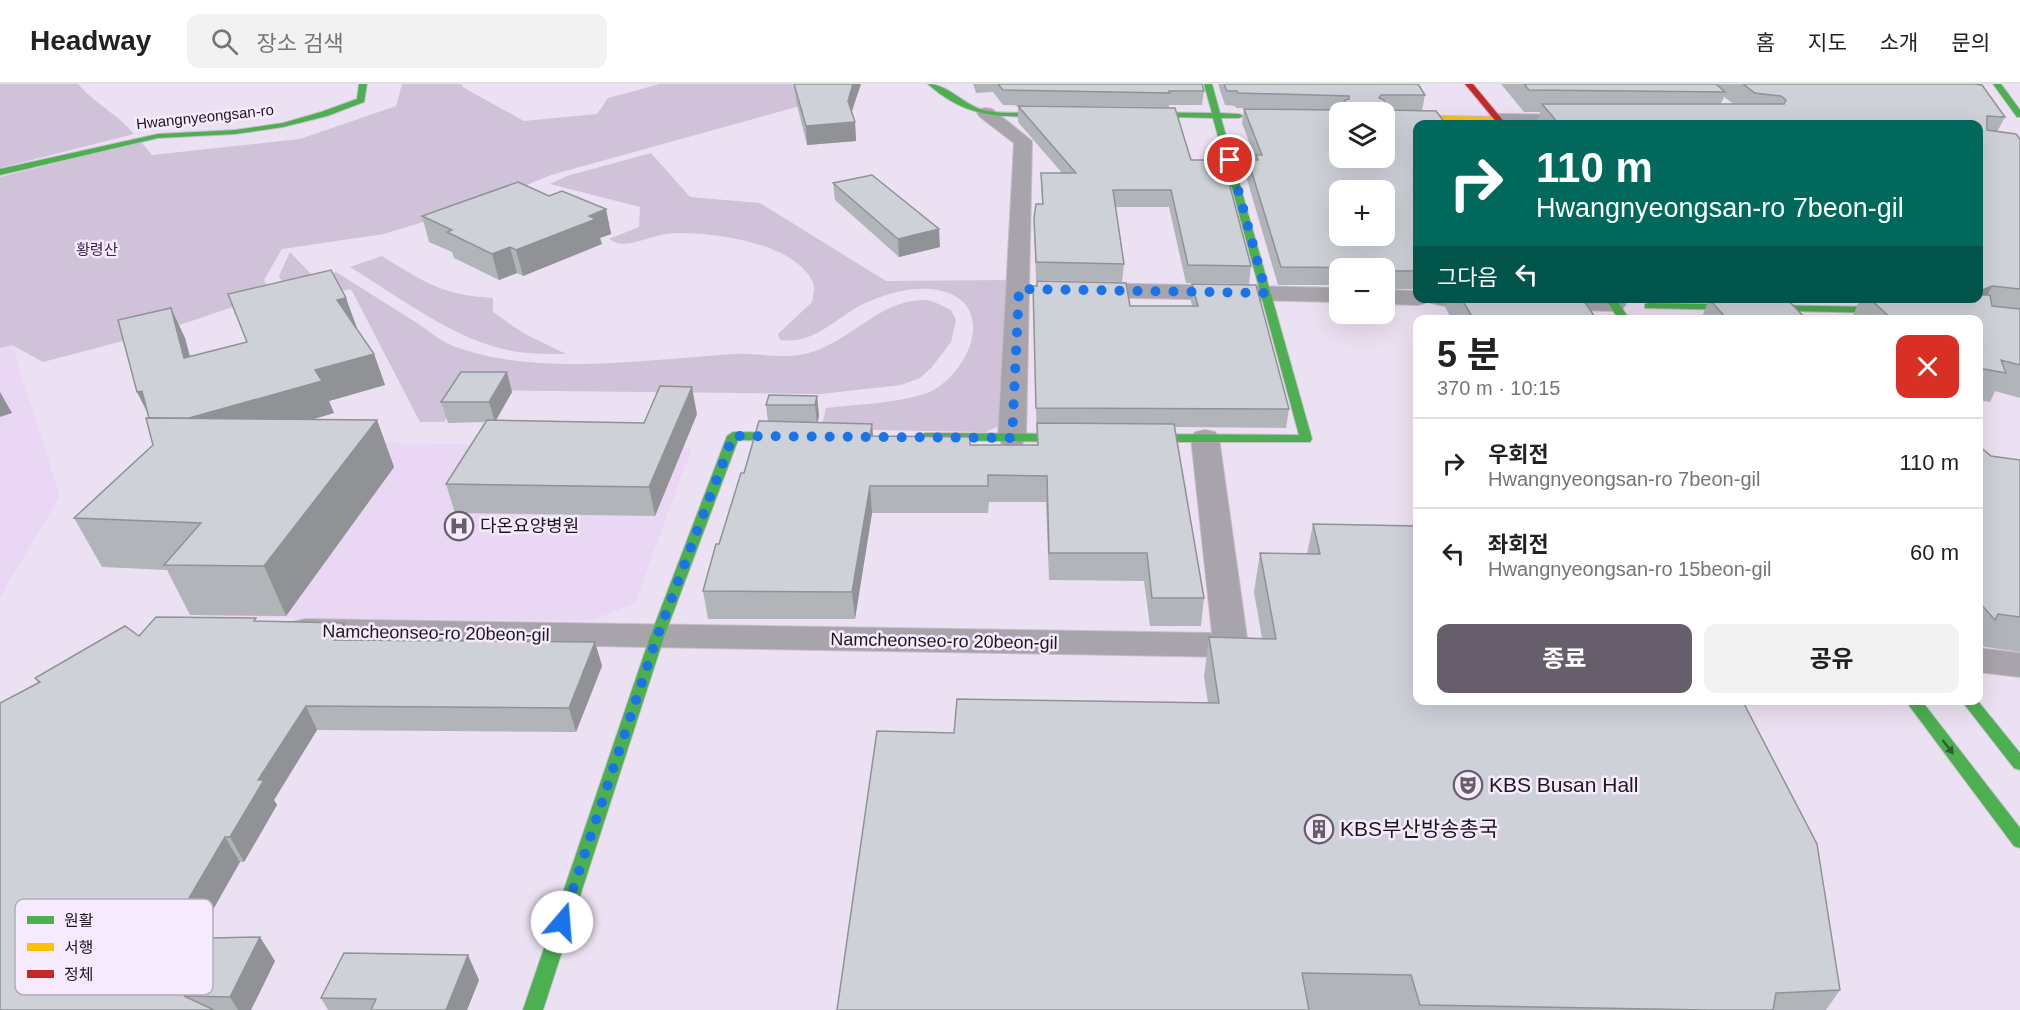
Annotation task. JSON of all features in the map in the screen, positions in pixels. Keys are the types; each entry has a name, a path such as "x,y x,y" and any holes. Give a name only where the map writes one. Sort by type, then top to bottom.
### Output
{"street":[{"name":"Hwangnyeongsan-ro","path":"0,172 158,136 235,132 283,125 324,114 361,100 363,84"},
{"path":"932,84 963,105 986,113 1023,141 1012,438"},
{"path":"1114,438 1306,439 1208,84"},
{"path":"1469,84 1497,120"},
{"path":"1997,84 2020,115"},
{"path":"1457,101 1471,120"},
{"path":"986,113 1079,114"},
{"path":"1114,114 1251,116"},
{"path":"1395,118 1450,120"},
{"path":"1019,289 1043,289"},
{"path":"1066,290 1329,295"},
{"path":"1395,297 1413,298"},
{"path":"1549,303 1616,307"},
{"path":"1647,303 1656,315"},
{"path":"1760,303 1874,304 1928,315"},
{"path":"533,1010 657,637 733,436 814,437"},
{"path":"908,437 1092,438"},
{"name":"Namcheonseo-ro 20beon-gil","path":"274,630 1231,645 1205,438"},
{"path":"1983,661 2020,665"},
{"path":"1916,705 2020,841"},
{"path":"1972,705 2020,764"}],"shaded area":[{"path":"12,345 60,496 0,597 0,348"},
{"name":"다온요양병원","path":"322,442 692,448 635,603 590,621 209,617 192,605"}],"green space":[{"path":"0,84 78,84 134,134 0,168"},
{"name":"황령산","path":"402,84 461,84 464,88 524,121 597,114 608,98 660,84 792,84 811,103 551,175 475,206 384,234 282,249 264,280 271,294 165,330 43,362 12,345 0,348 0,177 141,142 152,155 300,139 396,106"},
{"path":"651,153 690,197 760,203 886,281 1013,280 1008,422 986,432 821,429 826,408 915,397 937,388 951,376 970,347 973,331 972,316 965,304 951,294 931,289 906,290 865,303 815,334 793,340 780,340 778,334 812,302 814,292 813,283 804,269 790,258 752,243 692,233 669,233 628,244 619,244 609,239 639,227 640,207 550,184 567,176"},
{"path":"290,252 315,278 336,272 451,345 483,355 518,361 592,364 735,354 799,355 816,351 832,343 892,307 926,300 951,310 956,320 951,342 932,367 920,378 901,385 821,394 467,390 444,422 420,422 351,289 234,314 234,312 288,292 279,276"},
{"path":"382,256 434,286 460,294 493,298 493,312 523,333 566,354 510,351 473,339 419,311 350,267"}],"building":[{"path":"794,84 853,84 848,101 855,122 806,126"},
{"path":"998,84 1202,84 1204,91 1169,91 1170,93 1003,90"},
{"path":"1224,84 1418,84 1425,95 1381,95 1379,98 1384,102 1344,102 1349,99 1349,96 1227,91"},
{"path":"1524,84 1716,84 1725,92 1529,90"},
{"path":"1743,84 1982,85 2005,117 1987,116 1987,130 2016,134 2020,139 2020,289 1992,286 1983,290 1983,120 1556,120 1542,104 1784,104 1786,100 1781,96 1755,93"},
{"path":"1018,106 1175,108 1191,160 1223,160 1251,266 1188,265 1171,190 1113,190 1124,264 1036,262 1034,218 1036,204 1043,204 1041,173 1076,173"},
{"path":"1244,109 1329,110 1329,168 1395,168 1395,110 1436,111 1443,120 1413,120 1413,271 1395,271 1395,258 1329,258 1329,267 1281,267 1248,160 1258,160 1256,155 1262,155"},
{"path":"872,175 939,229 898,239 833,183"},
{"path":"518,182 549,196 562,191 606,209 589,216 596,219 516,250 510,247 492,254 447,232 452,230 422,216"},
{"path":"331,270 346,298 337,300 374,354 315,370 322,381 189,418 149,418 142,391 137,392 118,320 171,308 184,358 247,342 228,294"},
{"path":"1037,281 1126,283 1130,306 1198,306 1192,284 1256,285 1289,409 1036,408 1033,286 1037,286"},
{"path":"1983,295 1990,295 1992,306 2020,309 2020,365 2001,360 2006,373 1983,369 1983,315 1888,315 1874,303 1983,303"},
{"path":"1464,303 1585,303 1594,315 1471,315"},
{"path":"1713,303 1791,303 1802,315 1723,315"},
{"path":"461,372 507,372 489,402 441,402"},
{"path":"660,386 692,387 649,487 446,484 487,420 644,423"},
{"path":"769,395 817,396 815,405 766,405"},
{"path":"146,418 377,420 264,566 164,565 201,523 74,518 153,445"},
{"path":"759,421 872,424 870,436 970,437 970,445 1038,445 1037,423 1174,424 1204,598 1152,598 1147,553 1049,553 1047,476 988,475 988,486 870,486 852,592 703,591 716,544 719,544 741,473 744,473"},
{"path":"1983,449 1991,456 2020,460 2020,617 1998,614 1995,620 1983,607"},
{"name":"KBS부산방송총국","path":"1313,524 1413,526 1413,705 1745,705 1817,844 1840,990 1776,993 1773,1010 1420,1005 1411,975 1302,973 1309,1010 837,1010 877,731 954,733 957,699 1219,703 1209,637 1276,639 1260,553 1320,554"},
{"path":"156,617 256,618 254,621 344,623 334,640 595,642 569,708 306,706 258,780 264,780 230,837 225,837 189,899 15,899 15,995 213,995 213,938 260,937 230,997 184,996 214,1010 0,1010 0,703 40,682 35,678 125,626 139,636"},
{"path":"344,953 468,955 446,1010 371,1010 376,999 321,998"}],"traffic: fast":[{"path":"0,172 158,136 235,132 283,125 324,114 361,100 363,84"},
{"path":"932,84 963,105 986,113 1062,114"},
{"path":"1132,438 1306,439 1208,84"},
{"path":"1997,84 2020,115"},
{"path":"1131,114 1239,116"},
{"path":"1613,303 1622,315"},
{"path":"1649,306 1878,310 1916,315"},
{"path":"533,1010 657,637 733,436 799,437"},
{"path":"925,437 1081,438"},
{"path":"1916,705 2020,841"},
{"path":"1972,705 2020,764"}],"traffic: slow":[{"path":"1395,117 1497,119"}],"traffic: jam":[{"path":"1469,84 1499,120"}],"place":[{"name":"다온요양병원","path":"459,526"},
{"name":"KBS Busan Hall","path":"1468,785"},
{"name":"KBS부산방송총국","path":"1319,829"}],"route":[{"path":"562,922 657,637 733,436 1012,438 1019,289 1266,293 1230,160"}]}
